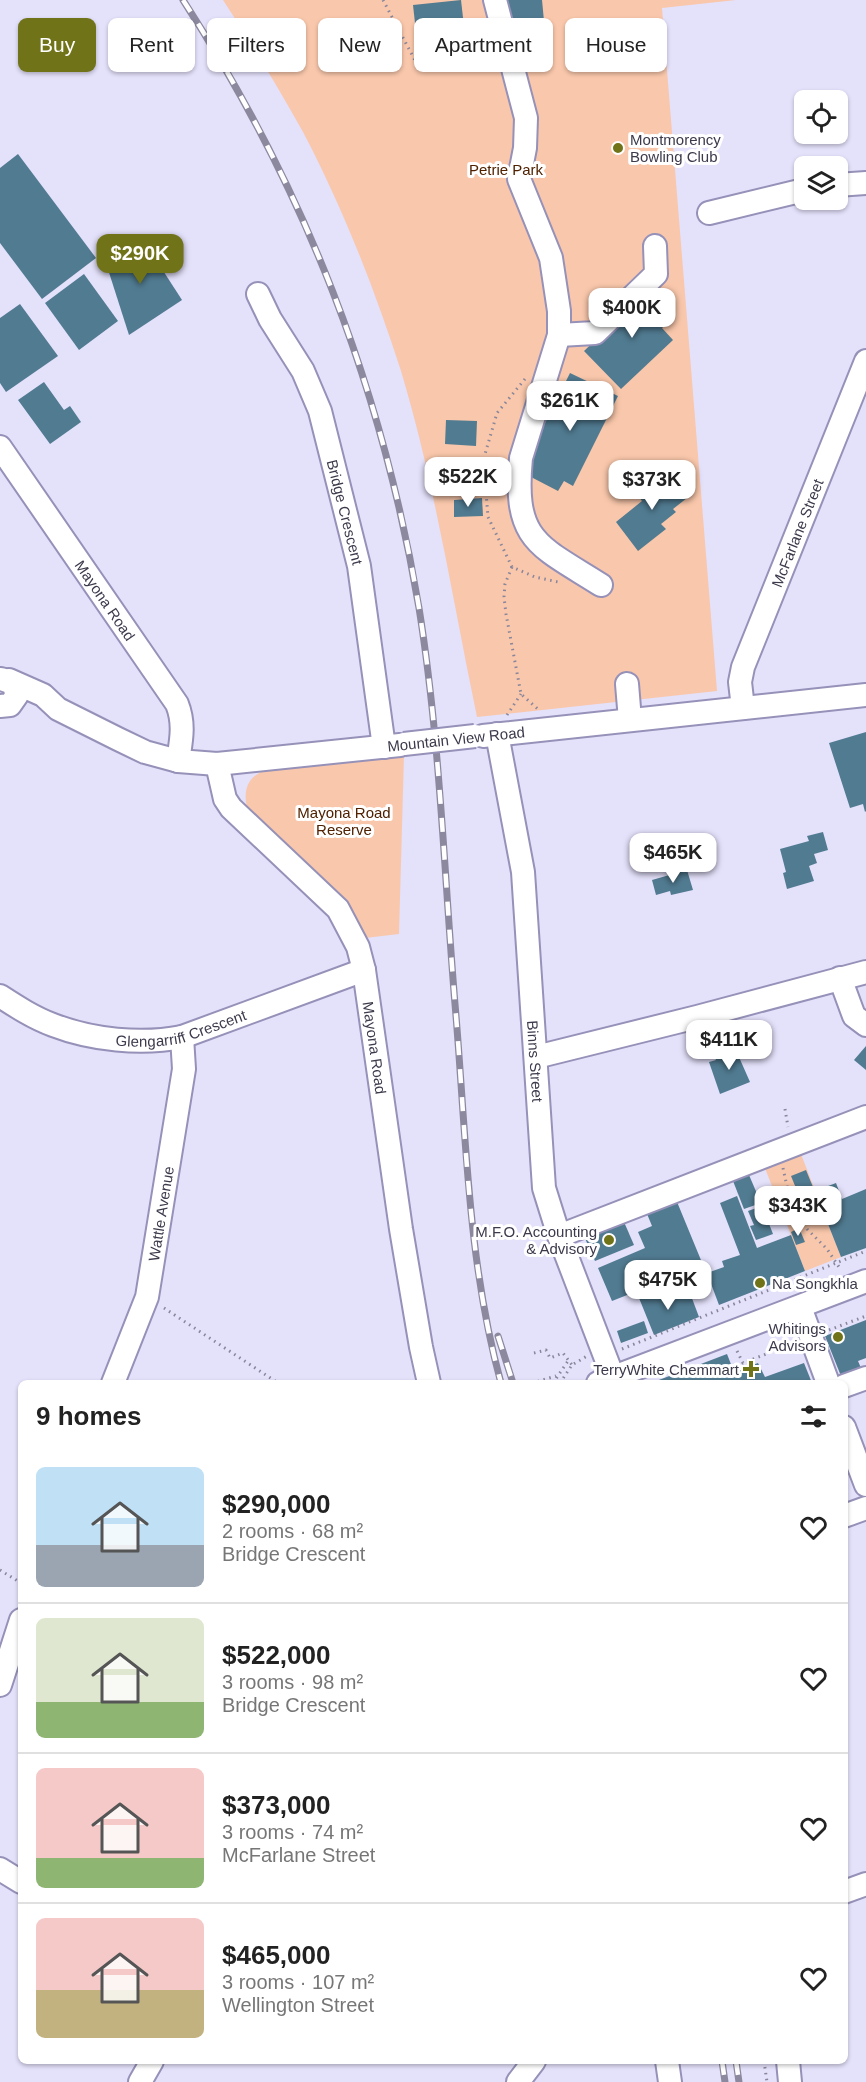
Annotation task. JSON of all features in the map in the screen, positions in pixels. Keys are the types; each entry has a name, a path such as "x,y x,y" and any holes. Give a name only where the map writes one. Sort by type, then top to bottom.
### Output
{"street":[{"path":"495,0 526,118 525,148 519,179 551,258 559,311 559,335 521,458 519,479 521,504 524,519 534,540 601,585"},
{"path":"848,184 866,183"},
{"path":"709,213 794,192"},
{"path":"559,335 595,333 656,274 655,246"},
{"name":"Bridge Crescent","path":"258,294 270,319 303,371 320,411 359,566 394,746"},
{"name":"McFarlane Street","path":"743,708 740,682 743,667 866,361"},
{"name":"Mayona Road","path":"0,447 177,704 182,716 183,729 178,761"},
{"path":"4,679 16,686 17,694 5,707"},
{"name":"Mountain View Road","path":"4,679 43,695 58,709 132,746 178,761 217,764 866,695"},
{"path":"627,684 630,720"},
{"name":"Mountain View Road","path":"5,707 28,703 48,709 58,709"},
{"name":"Binns Street","path":"486,735 523,872 544,1188 606,1380"},
{"name":"Mayona Road","path":"217,764 225,798 231,808 338,909 351,929 358,947 364,970 401,1229 428,1380"},
{"name":"Glengarriff Crescent","path":"0,996 27,1013 73,1031 131,1042 157,1042 182,1037 364,970"},
{"path":"536,1057 866,972"},
{"path":"840,978 854,1016 866,1024"},
{"name":"Wattle Avenue","path":"114,1380 147,1297 184,1069 182,1037"},
{"path":"559,1236 866,1117"},
{"path":"606,1380 859,1283"},
{"path":"800,1307 827,1380"},
{"path":"848,1385 866,1378"},
{"path":"848,1438 866,1485"},
{"path":"848,1515 866,1508"},
{"path":"0,1685 18,1629"},
{"path":"0,1869 18,1880"},
{"path":"848,1891 866,1884"},
{"path":"140,2082 150,2064"},
{"path":"518,2082 532,2064"},
{"path":"667,2064 670,2082"},
{"path":"788,2064 790,2082"}],"path":[{"path":"383,0 414,58"},
{"path":"512,567 505,584 504,597 520,694 558,727"},
{"path":"781,1150 788,1191 807,1229 837,1263 859,1283"},
{"path":"562,1380 572,1365 866,1251"},
{"path":"147,1297 273,1380"},
{"path":"534,1353 546,1350 550,1358 563,1353 572,1365"},
{"path":"554,1380 567,1360"},
{"path":"542,1380 556,1376"},
{"path":"0,1570 18,1581"},
{"path":"764,2064 767,2082"}],"green space":[{"name":"Petrie Park","path":"223,0 736,0 662,8 663,18 565,18 565,72 667,72 667,70 717,691 477,717 443,543 424,457 401,371 345,220 303,132 268,72 306,72 306,18 234,18"},
{"name":"Mayona Road Reserve","path":"404,755 399,934 365,938 249,814 246,800 247,787 254,777 266,770"},
{"path":"799,1149 841,1257 805,1271 763,1163"}],"building":[{"path":"461,0 463,18 414,18 413,5"},
{"path":"503,0 542,0 544,18 505,18"},
{"path":"18,154 96,258 42,299 0,243 0,168"},
{"path":"140,235 182,300 129,335 105,260"},
{"path":"84,274 118,321 79,350 45,303"},
{"path":"654,284 667,297 656,308 669,321 662,328 673,340 621,389 584,351"},
{"path":"20,304 58,356 6,392 0,383 0,318"},
{"path":"570,373 618,396 573,486 564,481 558,491 531,477 531,451"},
{"path":"44,382 64,410 70,406 81,422 50,444 18,400"},
{"path":"446,420 477,421 476,446 445,444"},
{"path":"665,470 687,498 673,509 676,512 661,524 666,529 638,551 616,522 642,501 636,493"},
{"path":"482,498 483,516 454,517 454,500"},
{"path":"866,732 865,812 863,804 850,808 829,743"},
{"path":"823,832 828,850 814,854 817,863 809,866 814,881 787,889 783,873 786,872 780,849 809,841 807,836"},
{"path":"687,870 693,890 671,895 670,891 656,895 652,880"},
{"path":"866,1046 866,1070 854,1060"},
{"path":"735,1048 750,1082 720,1094 709,1062"},
{"path":"806,1170 815,1192 800,1198 791,1176"},
{"path":"749,1175 761,1203 744,1209 733,1181"},
{"path":"836,1183 842,1199 866,1189 866,1248 841,1257 815,1191"},
{"path":"737,1196 757,1248 791,1235 805,1271 719,1305 707,1273 724,1267 722,1261 740,1255 720,1203"},
{"path":"675,1197 703,1265 612,1301 598,1268 645,1248 638,1232 652,1226 645,1209"},
{"path":"762,1206 773,1234 756,1240 750,1226 754,1225 748,1211"},
{"name":"M.F.O. Accounting & Advisory","path":"624,1222 634,1245 595,1261 584,1236"},
{"path":"799,1228 805,1242 796,1245 791,1232"},
{"path":"661,1289 667,1303 690,1293 699,1317 654,1335 639,1298"},
{"path":"866,1320 866,1358 858,1361 861,1368 841,1376 825,1336"},
{"path":"644,1321 648,1333 621,1343 617,1331"},
{"path":"727,1354 734,1372 758,1363 765,1377 804,1363 811,1380 659,1380"}],"railway":[{"path":"183,0 227,71 302,217 333,292 360,368 384,446 403,526 419,608 432,707 474,1242 481,1290 500,1380"},
{"path":"498,1336 512,1380"},
{"path":"722,2064 725,2082"},
{"path":"736,2064 739,2082"}],"place":[{"name":"Montmorency Bowling Club","path":"618,148"},
{"name":"M.F.O. Accounting & Advisory","path":"609,1240"},
{"name":"Na Songkhla","path":"760,1283"},
{"name":"Whitings Advisors","path":"838,1337"},
{"name":"TerryWhite Chemmart","path":"751,1369"}]}
